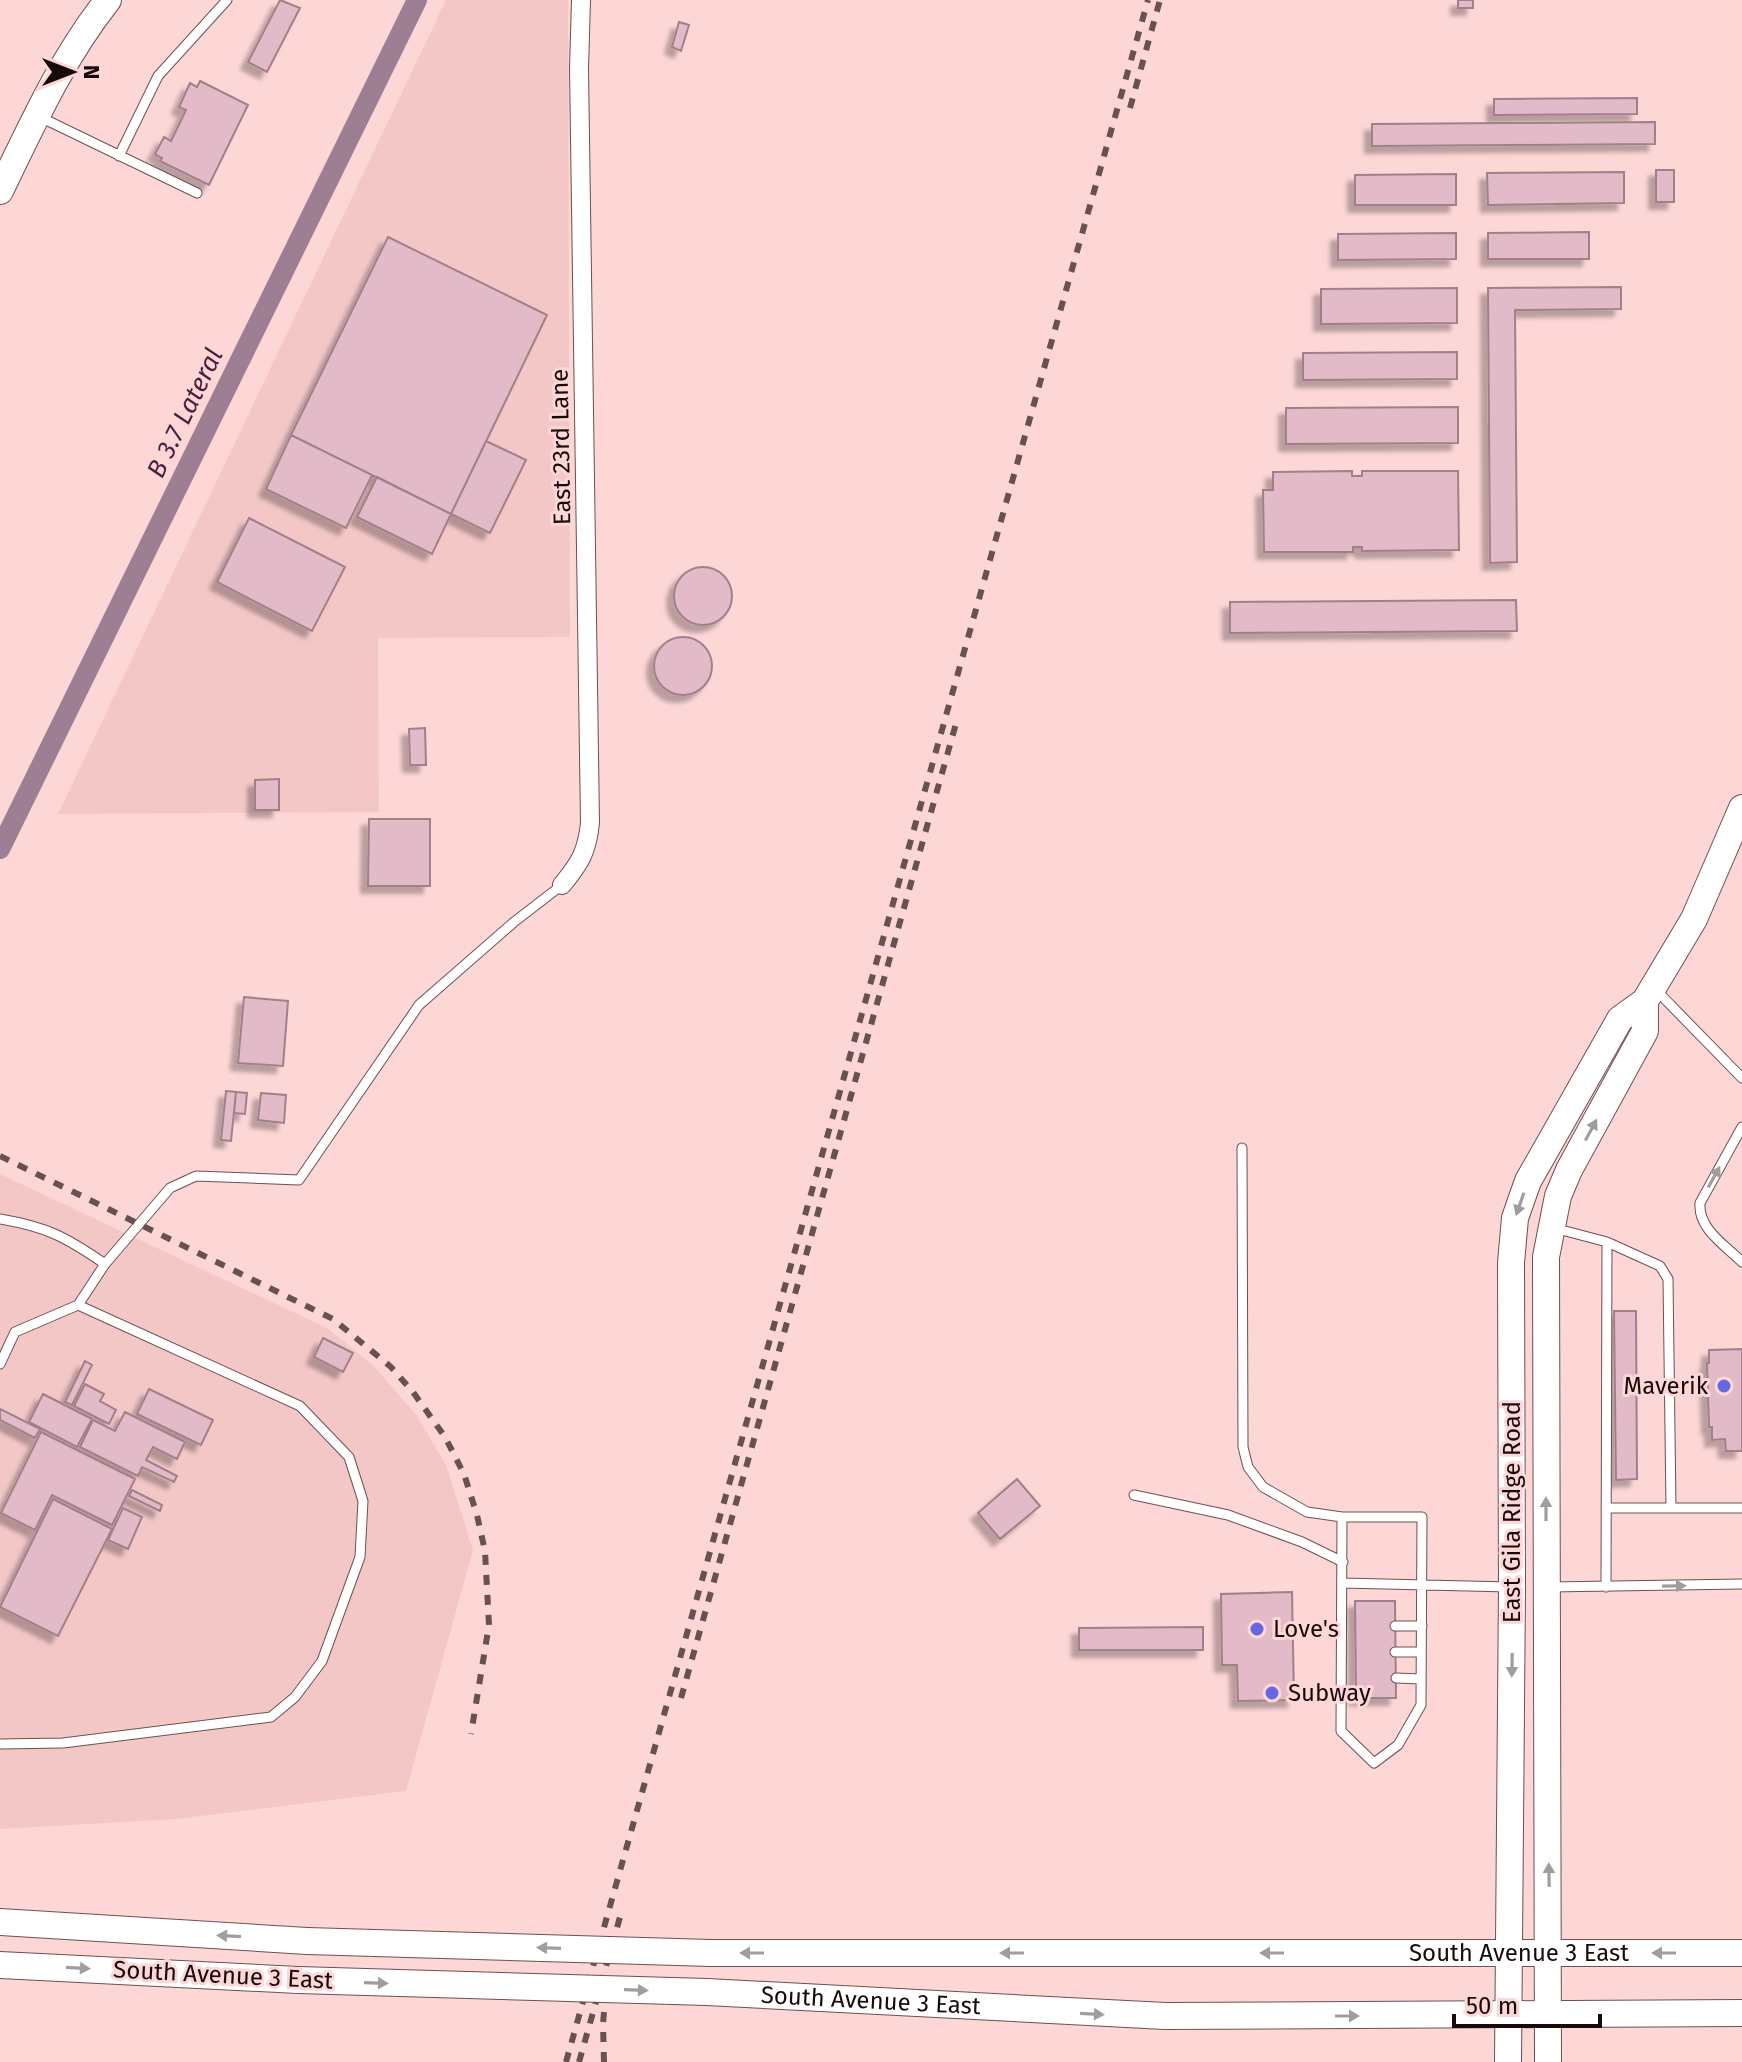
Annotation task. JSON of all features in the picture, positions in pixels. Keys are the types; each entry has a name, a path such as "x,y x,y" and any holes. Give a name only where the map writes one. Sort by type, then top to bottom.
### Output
{"main road":[{"path":"0,191 11,158 78,41 108,0"},
{"name":"East Gila Ridge Road","path":"1508,2062 1511,1263 1515,1218 1528,1181 1620,1019 1649,994 1694,919 1742,808"},
{"name":"East Gila Ridge Road","path":"1548,2062 1546,1257 1558,1196 1645,1031 1649,994"},
{"name":"South Avenue 3 East","path":"0,1922 307,1941 711,1953 1742,1953"},
{"name":"South Avenue 3 East","path":"0,1965 298,1980 707,1992 1113,2015 1742,2013"}],"street":[{"name":"East 23rd Lane","path":"562,885 581,862 590,823 579,69 581,0"}],"lane":[{"path":"119,156 158,76 227,0"},
{"path":"37,116 197,193"},
{"path":"0,1364 15,1332 78,1305 105,1264 170,1188 196,1176 299,1180 419,1005 514,922 562,885"},
{"path":"1649,994 1742,1078"},
{"path":"1742,1127 1700,1203 1699,1213 1703,1225 1742,1262"},
{"path":"1242,1148 1243,1447 1248,1467 1263,1487 1307,1512 1342,1517 1422,1517 1421,1705 1398,1745 1374,1763 1341,1731 1342,1517"},
{"path":"0,1219 35,1225 65,1237 105,1264"},
{"path":"1550,1227 1607,1242 1660,1266 1668,1279 1671,1508"},
{"path":"1606,1587 1607,1242"},
{"path":"0,1744 63,1743 271,1717 295,1697 322,1661 360,1557 363,1501 349,1457 300,1406 78,1305"},
{"path":"1134,1495 1228,1515 1302,1542 1343,1562"},
{"path":"1606,1508 1742,1508"},
{"path":"1343,1583 1512,1587"},
{"path":"1546,1587 1742,1584"},
{"path":"1343,1625 1355,1625"},
{"path":"1395,1626 1422,1626"},
{"path":"1342,1650 1355,1651"},
{"path":"1395,1652 1421,1652"},
{"path":"1342,1677 1356,1677"},
{"path":"1396,1678 1421,1679"}],"shaded area":[{"path":"446,0 568,0 570,637 378,638 379,812 58,814"},
{"path":"0,1174 327,1328 374,1366 417,1416 446,1465 473,1550 406,1791 176,1819 0,1829"}],"building":[{"path":"280,0 300,8 267,72 248,62"},
{"path":"1458,0 1473,0 1473,8 1458,8"},
{"path":"679,22 689,25 681,51 672,47"},
{"path":"200,81 248,105 209,185 160,161 162,158 155,154 164,137 171,141 186,110 179,107 190,83 197,87"},
{"path":"1637,98 1637,114 1494,115 1494,99"},
{"path":"1655,122 1655,144 1372,146 1372,124"},
{"path":"1656,170 1674,170 1674,202 1656,202"},
{"path":"1624,172 1624,203 1488,205 1487,173"},
{"path":"1456,174 1456,205 1355,205 1355,175"},
{"path":"1589,232 1589,259 1488,259 1488,233"},
{"path":"1456,233 1456,259 1338,260 1338,234"},
{"path":"388,237 547,315 451,514 291,435"},
{"path":"1621,287 1621,309 1515,310 1517,562 1490,563 1488,288"},
{"path":"1457,288 1457,323 1321,324 1321,289"},
{"path":"1457,352 1457,379 1303,380 1303,353"},
{"path":"1458,407 1458,443 1286,444 1286,408"},
{"path":"291,435 372,475 346,528 266,489"},
{"path":"486,441 526,460 490,533 451,514"},
{"path":"1352,471 1352,476 1362,476 1362,471 1458,471 1459,550 1362,551 1362,547 1353,547 1353,552 1264,552 1263,490 1273,490 1273,472"},
{"path":"377,477 451,514 432,554 357,517"},
{"path":"249,518 345,567 312,631 217,582"},
{"path":"703,567 723,576 732,596 723,616 703,625 683,616 674,596 683,576"},
{"path":"1516,600 1517,631 1230,633 1230,602"},
{"path":"683,637 703,646 712,666 703,686 683,695 663,686 654,666 663,646"},
{"path":"425,728 426,765 410,765 409,729"},
{"path":"279,779 279,810 255,810 255,780"},
{"path":"369,819 430,819 430,886 368,886"},
{"path":"244,997 288,1001 283,1066 238,1063"},
{"path":"226,1091 236,1092 231,1141 221,1140"},
{"path":"236,1092 247,1093 245,1114 234,1113"},
{"path":"261,1093 286,1095 284,1123 258,1120"},
{"path":"1614,1311 1636,1311 1637,1479 1616,1480"},
{"path":"323,1338 353,1353 343,1372 314,1357"},
{"name":"Maverik","path":"1742,1349 1742,1451 1726,1451 1725,1439 1712,1440 1712,1427 1709,1427 1709,1350"},
{"path":"85,1361 92,1365 72,1405 65,1402"},
{"path":"85,1384 104,1394 100,1401 116,1410 109,1424 74,1406"},
{"path":"149,1389 213,1420 201,1445 137,1414"},
{"path":"43,1394 92,1419 77,1447 29,1422"},
{"path":"0,1409 40,1429 35,1438 0,1420"},
{"path":"125,1412 185,1442 177,1459 153,1447 146,1460 177,1476 174,1482 142,1467 138,1476 80,1447 93,1420 115,1431"},
{"path":"41,1432 135,1479 112,1525 52,1495 35,1530 1,1513"},
{"path":"1017,1479 1040,1506 1000,1539 978,1513"},
{"path":"132,1490 162,1505 160,1511 129,1496"},
{"path":"53,1499 112,1529 58,1636 0,1607"},
{"path":"123,1508 142,1517 128,1549 108,1540"},
{"name":"Love's","path":"1292,1592 1294,1700 1238,1701 1237,1665 1222,1665 1221,1594"},
{"path":"1355,1601 1395,1601 1396,1698 1356,1698"},
{"path":"1203,1627 1203,1650 1079,1650 1079,1628"}],"waterway":[{"name":"B 3.7 Lateral","path":"0,849 417,0"}],"railway":[{"path":"566,2062 1148,0"},
{"path":"1130,108 1160,0"},
{"path":"681,1698 957,720"},
{"path":"0,1156 333,1319 391,1367 413,1392 445,1437 464,1474 485,1551 489,1625 471,1734"},
{"path":"579,2062 622,1910"},
{"path":"604,2062 605,2000"}],"place":[{"name":"Maverik","path":"1724,1386"},
{"name":"Love's","path":"1257,1629"},
{"name":"Subway","path":"1272,1693"}]}
